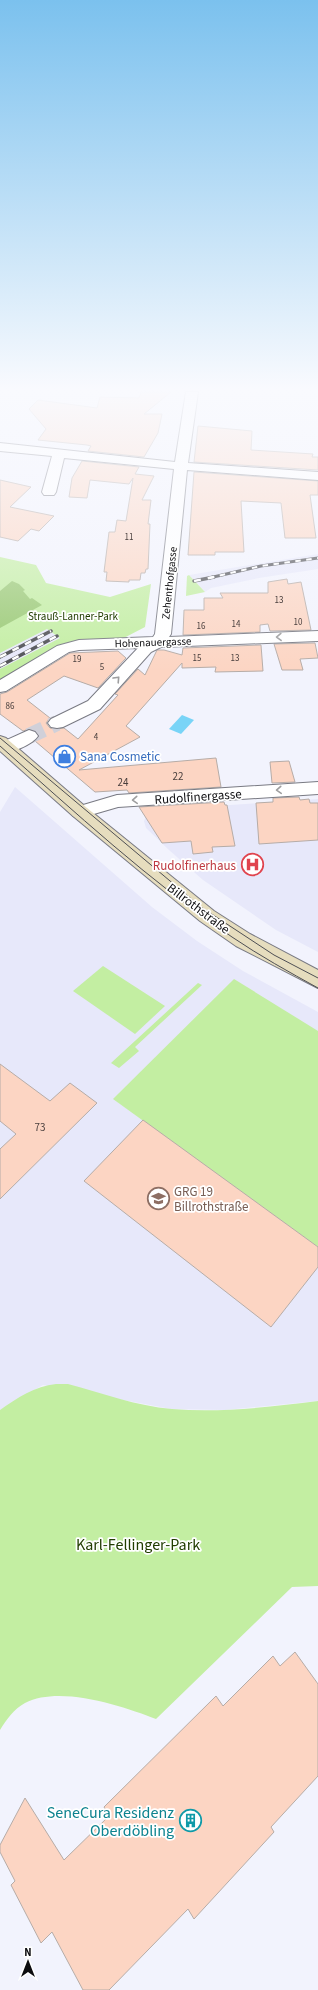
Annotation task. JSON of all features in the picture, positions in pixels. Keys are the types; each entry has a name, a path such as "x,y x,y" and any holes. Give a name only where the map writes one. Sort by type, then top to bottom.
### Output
{"main road":[{"name":"Billrothstraße","path":"3,745 80,812 207,916 243,940 318,980"}],"street":[{"path":"49,492 51,485"},
{"name":"Zehenthofgasse","path":"158,642 163,634 179,485"},
{"name":"Hohenauergasse","path":"0,687 62,649 79,645 318,636"},
{"path":"57,723 94,705 145,649 158,642"},
{"path":"3,745 29,736"},
{"name":"Rudolfinergasse","path":"80,812 117,801 318,788"}],"shaded area":[{"path":"318,554 318,569 259,578 211,588 205,592 189,575"},
{"path":"47,629 60,638 0,669 0,653"},
{"name":"GRG 19 Billrothstraße","path":"15,787 152,907 197,941 243,971 318,1012 318,1401 225,1410 171,1409 43,1385 0,1410 0,812"},
{"name":"Rudolfinerhaus","path":"318,799 318,952 276,930 203,880 146,828 144,821 147,814 158,810"}],"green space":[{"name":"Strauß-Lanner-Park","path":"0,557 36,565 46,583 110,597 151,584 145,627 120,640 69,642 0,681 0,669 60,638 47,629 0,653"},
{"path":"189,575 205,592 186,596 187,576"},
{"path":"12,581 19,584 25,590 23,591 30,599 32,598 42,605 0,628 0,591"},
{"path":"103,966 165,1006 135,1034 73,991"},
{"path":"234,979 318,1031 318,1247 113,1099"},
{"path":"198,983 202,985 135,1047 139,1051 119,1068 111,1063"},
{"name":"Karl-Fellinger-Park","path":"56,1384 68,1384 132,1402 172,1409 227,1410 318,1401 318,1586 292,1587 156,1719 109,1703 91,1699 55,1696 39,1698 25,1703 17,1708 0,1730 0,1410 34,1390"}],"water":[{"path":"182,715 194,720 181,734 169,729"}],"building":[{"path":"0,485 22,485 31,487 10,507 54,516 39,531 31,529 18,541 0,537"},
{"path":"71,485 89,485 87,498 69,497"},
{"path":"132,485 150,485 142,500 151,500 148,524 150,524 148,569 146,569 145,573 141,573 140,580 129,580 129,582 106,581 107,572 104,572 109,532 115,532 117,520 126,521"},
{"path":"193,485 318,485 318,495 310,495 316,538 285,538 281,503 241,501 244,552 215,552 215,555 188,555"},
{"path":"287,579 288,584 301,582 311,630 270,631 268,624 260,625 260,632 183,635 184,610 204,610 204,598 223,598 220,593 268,593 268,582"},
{"path":"315,643 318,658 300,659 303,670 282,670 274,644"},
{"path":"261,645 263,671 215,672 216,667 182,668 182,663 126,726 140,737 79,770 216,758 221,787 129,793 127,790 95,792 35,741 40,736 36,731 29,729 23,731 0,714 0,694 7,692 70,653 118,651 126,658 98,688 64,676 27,700 50,718 46,723 50,728 64,728 78,739 118,695 115,694 138,669 145,675 157,650 164,650 182,655 183,648"},
{"path":"289,761 295,782 272,783 270,762"},
{"path":"299,797 300,800 309,799 310,803 318,803 318,840 259,844 256,803 273,802 273,798"},
{"path":"224,802 225,805 227,805 235,846 212,847 213,852 193,854 191,841 162,843 139,807"},
{"path":"0,1064 50,1101 70,1083 97,1103 0,1199 0,1149 16,1134 0,1121"},
{"path":"143,1120 318,1247 318,1267 271,1327 84,1181"},
{"name":"SeneCura Residenz Oberdöbling","path":"295,1652 318,1684 318,1776 271,1827 274,1832 194,1919 188,1909 109,1990 83,1990 52,1932 41,1943 11,1885 15,1881 0,1852 0,1845 25,1798 64,1860 109,1816 104,1807 216,1696 223,1706 273,1656 280,1666"}],"tunnel":[{"path":"29,736 57,723"}],"tram line":[{"path":"0,738 201,907 274,955 318,978"},
{"path":"0,746 84,821 171,893 243,944 318,988"}],"railway":[{"path":"209,578 261,566 318,558"},
{"path":"209,578 214,577"},
{"path":"194,581 209,578"},
{"path":"0,657 51,631"},
{"path":"0,666 57,636"}],"place":[{"name":"Sana Cosmetic","path":"64,756"},
{"name":"Rudolfinerhaus","path":"252,865"},
{"name":"GRG 19 Billrothstraße","path":"159,1198"},
{"name":"SeneCura Residenz Oberdöbling","path":"190,1821"}]}
